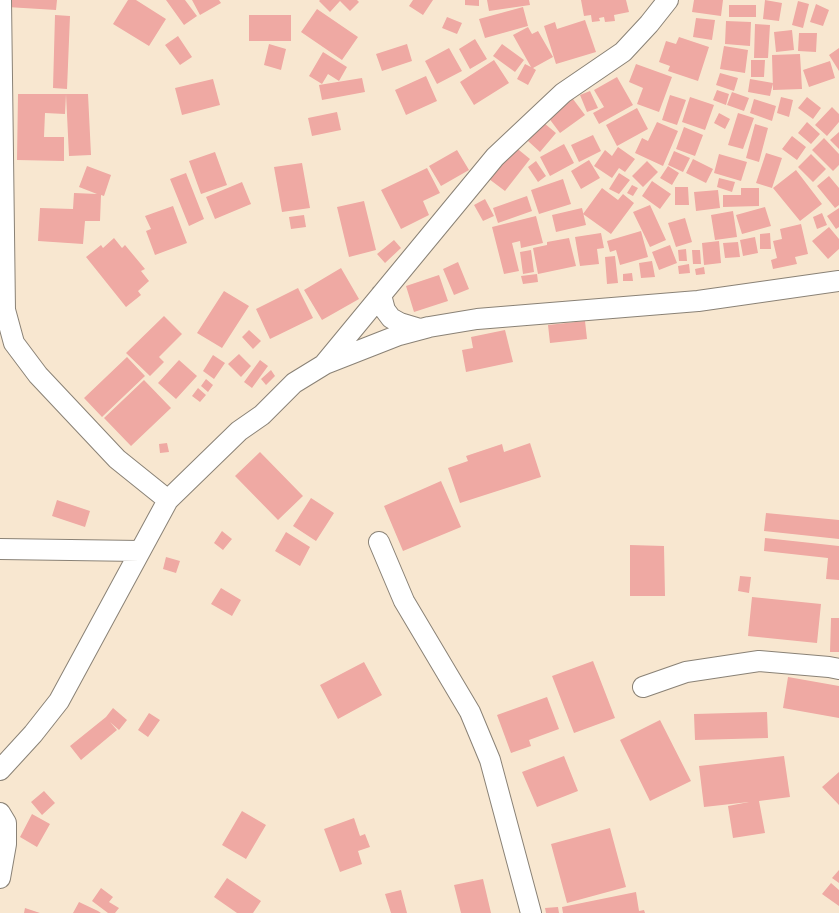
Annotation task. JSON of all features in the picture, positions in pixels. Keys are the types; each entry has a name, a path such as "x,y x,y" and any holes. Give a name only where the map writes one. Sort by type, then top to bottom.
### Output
{"street":[{"path":"1,0 5,310 14,343 38,375 118,459 168,500"},
{"path":"325,364 495,157 563,93 624,52 668,0"},
{"path":"0,770 33,734 59,700 168,500 239,431 262,414 294,384 325,364 399,335 420,329 477,319 698,301 839,281"},
{"path":"381,295 385,310 391,318 400,323 420,329"},
{"path":"380,542 404,601 470,712 490,760 531,913"},
{"path":"0,549 140,551"},
{"path":"643,687 686,672 759,662 839,669"},
{"path":"0,813 6,823 6,844 0,878"}],"building":[{"path":"7,0 57,0 56,10 7,7"},
{"path":"128,0 136,0 166,19 149,46 113,24"},
{"path":"166,0 185,0 197,16 184,25"},
{"path":"192,0 219,0 221,3 200,15"},
{"path":"357,0 359,2 350,11 340,1 330,12 319,1"},
{"path":"413,0 433,0 423,15 409,6"},
{"path":"465,0 479,0 479,6 465,5"},
{"path":"487,0 529,0 530,5 489,11"},
{"path":"581,0 626,0 629,12 614,15 615,21 605,22 604,17 599,18 600,21 592,22 591,15 584,16"},
{"path":"694,0 723,0 721,16 692,12"},
{"path":"765,0 782,3 779,21 763,19"},
{"path":"798,1 809,4 803,28 792,25"},
{"path":"816,4 829,10 823,26 810,22"},
{"path":"729,5 756,5 756,17 729,17"},
{"path":"523,7 528,26 485,38 479,19"},
{"path":"317,9 358,37 342,60 301,32"},
{"path":"55,15 70,16 67,89 53,88"},
{"path":"249,15 291,15 291,41 249,41"},
{"path":"447,17 462,23 457,34 442,28"},
{"path":"696,18 715,20 712,40 693,37"},
{"path":"585,20 596,52 556,64 544,26 555,22 557,29"},
{"path":"726,21 751,22 750,46 725,44"},
{"path":"755,24 770,25 768,58 754,58"},
{"path":"528,27 532,34 538,31 553,57 533,68 536,70 528,85 517,79 525,64 531,67 513,35"},
{"path":"792,30 794,50 776,52 774,32"},
{"path":"799,33 817,33 816,52 798,51"},
{"path":"178,36 192,57 180,65 165,45"},
{"path":"679,37 709,47 698,81 668,71 670,66 659,62 666,41 676,44"},
{"path":"475,39 487,59 470,69 459,49"},
{"path":"269,44 286,49 281,70 264,65"},
{"path":"407,44 412,61 382,71 376,54"},
{"path":"502,44 524,60 515,72 493,56"},
{"path":"724,46 748,50 745,73 720,69"},
{"path":"449,48 462,71 437,84 425,61"},
{"path":"839,48 839,71 829,55"},
{"path":"323,52 347,67 339,81 328,74 322,84 309,76"},
{"path":"800,54 802,89 773,90 772,55"},
{"path":"494,60 509,83 474,105 460,82"},
{"path":"751,60 765,60 764,77 751,77"},
{"path":"830,61 835,78 809,87 803,70"},
{"path":"636,64 672,77 659,112 637,104 643,88 629,82"},
{"path":"720,73 738,78 734,91 716,85"},
{"path":"426,76 437,101 406,115 395,90"},
{"path":"617,77 633,105 599,124 593,113 604,107 594,90"},
{"path":"362,78 365,92 322,100 319,85"},
{"path":"213,79 220,105 182,115 175,88"},
{"path":"750,79 773,83 770,96 748,92"},
{"path":"717,90 729,94 726,105 713,100"},
{"path":"590,91 598,108 587,112 580,95"},
{"path":"732,92 749,98 744,111 727,105"},
{"path":"18,94 66,94 65,114 45,113 44,137 64,137 64,161 17,160"},
{"path":"66,94 88,94 91,155 69,156"},
{"path":"670,95 686,100 677,125 662,120"},
{"path":"690,97 714,105 705,130 682,122"},
{"path":"781,97 793,100 789,117 777,113"},
{"path":"807,97 821,108 813,119 798,108"},
{"path":"573,99 585,115 560,133 548,117"},
{"path":"754,99 776,106 772,121 750,113"},
{"path":"832,107 839,114 839,122 827,136 815,125"},
{"path":"637,108 648,129 617,146 606,125"},
{"path":"337,112 341,130 312,136 308,118"},
{"path":"719,113 730,119 725,129 714,123"},
{"path":"738,113 754,118 743,149 728,145"},
{"path":"657,122 678,131 663,166 635,153 642,138 648,141"},
{"path":"807,122 820,134 811,144 798,133"},
{"path":"544,123 556,133 540,152 528,141"},
{"path":"755,124 768,128 759,162 746,158"},
{"path":"684,127 703,135 695,156 676,149"},
{"path":"839,132 839,149 830,140"},
{"path":"593,135 601,151 579,162 571,145"},
{"path":"792,136 806,147 797,160 782,149"},
{"path":"824,138 839,154 839,165 833,171 812,150"},
{"path":"564,144 574,163 550,176 540,157"},
{"path":"514,146 530,159 505,191 489,179"},
{"path":"618,147 635,159 625,172 619,168 612,178 594,166 605,150 612,156"},
{"path":"457,150 469,170 441,186 429,166"},
{"path":"674,151 690,158 683,172 668,165"},
{"path":"215,152 227,185 201,194 189,161"},
{"path":"766,153 782,158 772,188 756,183"},
{"path":"719,154 747,162 741,181 714,173"},
{"path":"811,154 826,169 813,182 798,167"},
{"path":"693,159 713,169 706,183 686,173"},
{"path":"589,160 600,178 581,189 571,171"},
{"path":"536,161 546,176 538,182 528,167"},
{"path":"647,161 658,172 643,187 632,176"},
{"path":"302,163 310,208 282,212 274,167"},
{"path":"87,166 111,175 104,196 101,195 100,221 85,221 83,244 38,241 40,208 73,209 74,193 97,194 79,187"},
{"path":"668,166 679,173 672,185 660,178"},
{"path":"427,168 440,193 423,201 429,215 401,229 381,190"},
{"path":"796,170 822,204 800,221 773,188"},
{"path":"186,173 204,219 189,226 170,179"},
{"path":"619,173 630,180 619,194 609,189"},
{"path":"829,176 839,188 839,205 835,208 817,186"},
{"path":"719,178 735,182 732,192 717,187"},
{"path":"563,179 571,204 539,214 531,190"},
{"path":"652,181 671,194 660,209 642,196"},
{"path":"242,182 251,204 215,219 206,197"},
{"path":"632,185 638,188 633,196 627,193"},
{"path":"675,187 688,187 689,205 675,205"},
{"path":"602,188 618,200 623,194 634,203 611,234 583,214"},
{"path":"741,188 759,188 759,206 723,207 723,195 741,195"},
{"path":"718,190 720,208 696,211 694,192"},
{"path":"527,196 532,211 498,223 493,208"},
{"path":"485,199 494,216 483,221 474,205"},
{"path":"364,201 376,250 349,257 337,207"},
{"path":"650,205 666,240 650,247 633,212"},
{"path":"173,206 187,243 155,255 146,231 151,229 145,216"},
{"path":"765,207 771,226 742,234 736,215"},
{"path":"582,208 586,225 556,232 552,215"},
{"path":"839,208 839,227 836,229 827,216"},
{"path":"733,211 737,237 715,240 711,215"},
{"path":"822,213 827,225 817,229 813,217"},
{"path":"304,215 306,227 291,229 289,217"},
{"path":"536,216 543,243 521,248 520,241 512,243 519,271 504,274 492,227"},
{"path":"685,218 692,242 676,247 668,223"},
{"path":"801,224 808,254 795,257 797,264 773,269 771,260 777,258 773,241 782,239 780,229"},
{"path":"829,227 839,239 839,249 828,259 812,241"},
{"path":"641,231 648,257 620,265 616,250 610,252 607,241"},
{"path":"601,233 604,248 597,249 599,264 580,266 575,237"},
{"path":"770,233 771,249 760,249 760,234"},
{"path":"755,237 758,253 743,256 740,240"},
{"path":"114,238 122,248 125,245 145,269 141,271 149,281 138,291 141,295 126,307 86,257 101,245 103,248"},
{"path":"569,238 576,266 538,274 533,248 547,245 547,242"},
{"path":"394,240 401,248 385,263 377,254"},
{"path":"719,241 721,263 704,265 702,243"},
{"path":"738,242 740,257 725,258 723,243"},
{"path":"670,245 677,263 659,270 652,252"},
{"path":"686,249 687,261 679,261 678,250"},
{"path":"531,250 534,272 523,274 520,252"},
{"path":"692,250 700,250 701,264 693,264"},
{"path":"615,256 618,283 607,284 605,257"},
{"path":"652,261 655,277 641,278 639,263"},
{"path":"458,262 469,289 454,295 443,269"},
{"path":"689,264 690,273 679,274 678,266"},
{"path":"704,267 705,274 696,275 695,269"},
{"path":"341,268 359,299 322,320 304,290"},
{"path":"632,273 633,281 623,281 623,274"},
{"path":"537,274 538,282 523,284 521,276"},
{"path":"439,275 448,301 414,312 406,286"},
{"path":"298,288 313,318 270,339 256,309"},
{"path":"224,291 249,306 222,348 197,333"},
{"path":"164,316 182,334 159,357 164,362 150,376 126,353"},
{"path":"585,321 587,339 550,343 548,325"},
{"path":"249,330 261,341 253,349 242,337"},
{"path":"505,330 513,362 466,372 462,350 473,348 471,337"},
{"path":"239,354 251,366 241,377 228,364"},
{"path":"213,355 225,363 214,379 203,371"},
{"path":"127,357 145,376 102,417 84,398"},
{"path":"179,360 197,376 176,399 158,383"},
{"path":"260,360 268,366 252,388 244,382"},
{"path":"271,370 275,376 266,385 261,379"},
{"path":"206,379 213,385 208,392 201,386"},
{"path":"144,380 171,408 131,446 104,418"},
{"path":"198,388 206,395 200,402 192,396"},
{"path":"167,443 169,452 160,453 159,444"},
{"path":"530,443 541,477 460,503 448,468 468,461 466,456 502,444 504,452"},
{"path":"260,452 303,496 278,520 235,476"},
{"path":"441,481 461,527 403,551 384,506"},
{"path":"311,498 334,513 316,541 293,526"},
{"path":"57,500 90,511 85,527 52,516"},
{"path":"766,513 839,520 839,539 764,531"},
{"path":"222,531 232,539 223,550 214,543"},
{"path":"286,532 310,547 300,566 275,551"},
{"path":"765,538 839,546 839,580 826,579 828,558 764,551"},
{"path":"630,545 664,546 665,596 630,596"},
{"path":"166,557 180,561 176,573 163,569"},
{"path":"740,576 751,577 749,593 738,591"},
{"path":"221,588 241,600 232,616 211,604"},
{"path":"752,597 821,604 817,643 748,636"},
{"path":"831,618 839,618 839,652 830,652"},
{"path":"593,661 615,718 574,733 552,676"},
{"path":"364,662 382,695 338,719 320,685"},
{"path":"788,677 839,686 839,718 783,708"},
{"path":"547,697 559,729 529,740 531,746 511,753 497,715"},
{"path":"113,708 127,720 119,730 110,722 117,730 81,760 70,746 106,717"},
{"path":"767,712 768,738 695,740 694,714"},
{"path":"149,713 160,720 148,737 138,730"},
{"path":"660,720 691,781 650,801 620,740"},
{"path":"564,756 578,791 537,807 522,772"},
{"path":"784,756 790,797 759,801 765,833 733,838 728,806 749,802 704,807 699,766"},
{"path":"839,772 839,805 822,787"},
{"path":"44,791 55,803 42,815 31,802"},
{"path":"242,811 266,825 246,859 222,845"},
{"path":"32,814 50,824 37,847 20,837"},
{"path":"354,818 360,836 365,834 370,847 358,851 362,864 340,872 324,829"},
{"path":"610,828 626,887 567,903 551,844"},
{"path":"839,870 839,883 832,878"},
{"path":"227,878 261,901 253,913 237,913 214,897"},
{"path":"483,879 491,913 461,913 454,885"},
{"path":"831,883 839,890 839,906 822,894"},
{"path":"101,888 113,897 109,902 119,908 115,913 108,913 92,901"},
{"path":"401,890 407,913 391,913 385,894"},
{"path":"636,892 639,911 644,910 645,913 563,913 562,907"},
{"path":"79,902 98,911 101,913 73,913"},
{"path":"558,907 559,913 546,913 545,908"},
{"path":"25,908 40,913 24,913"}]}
